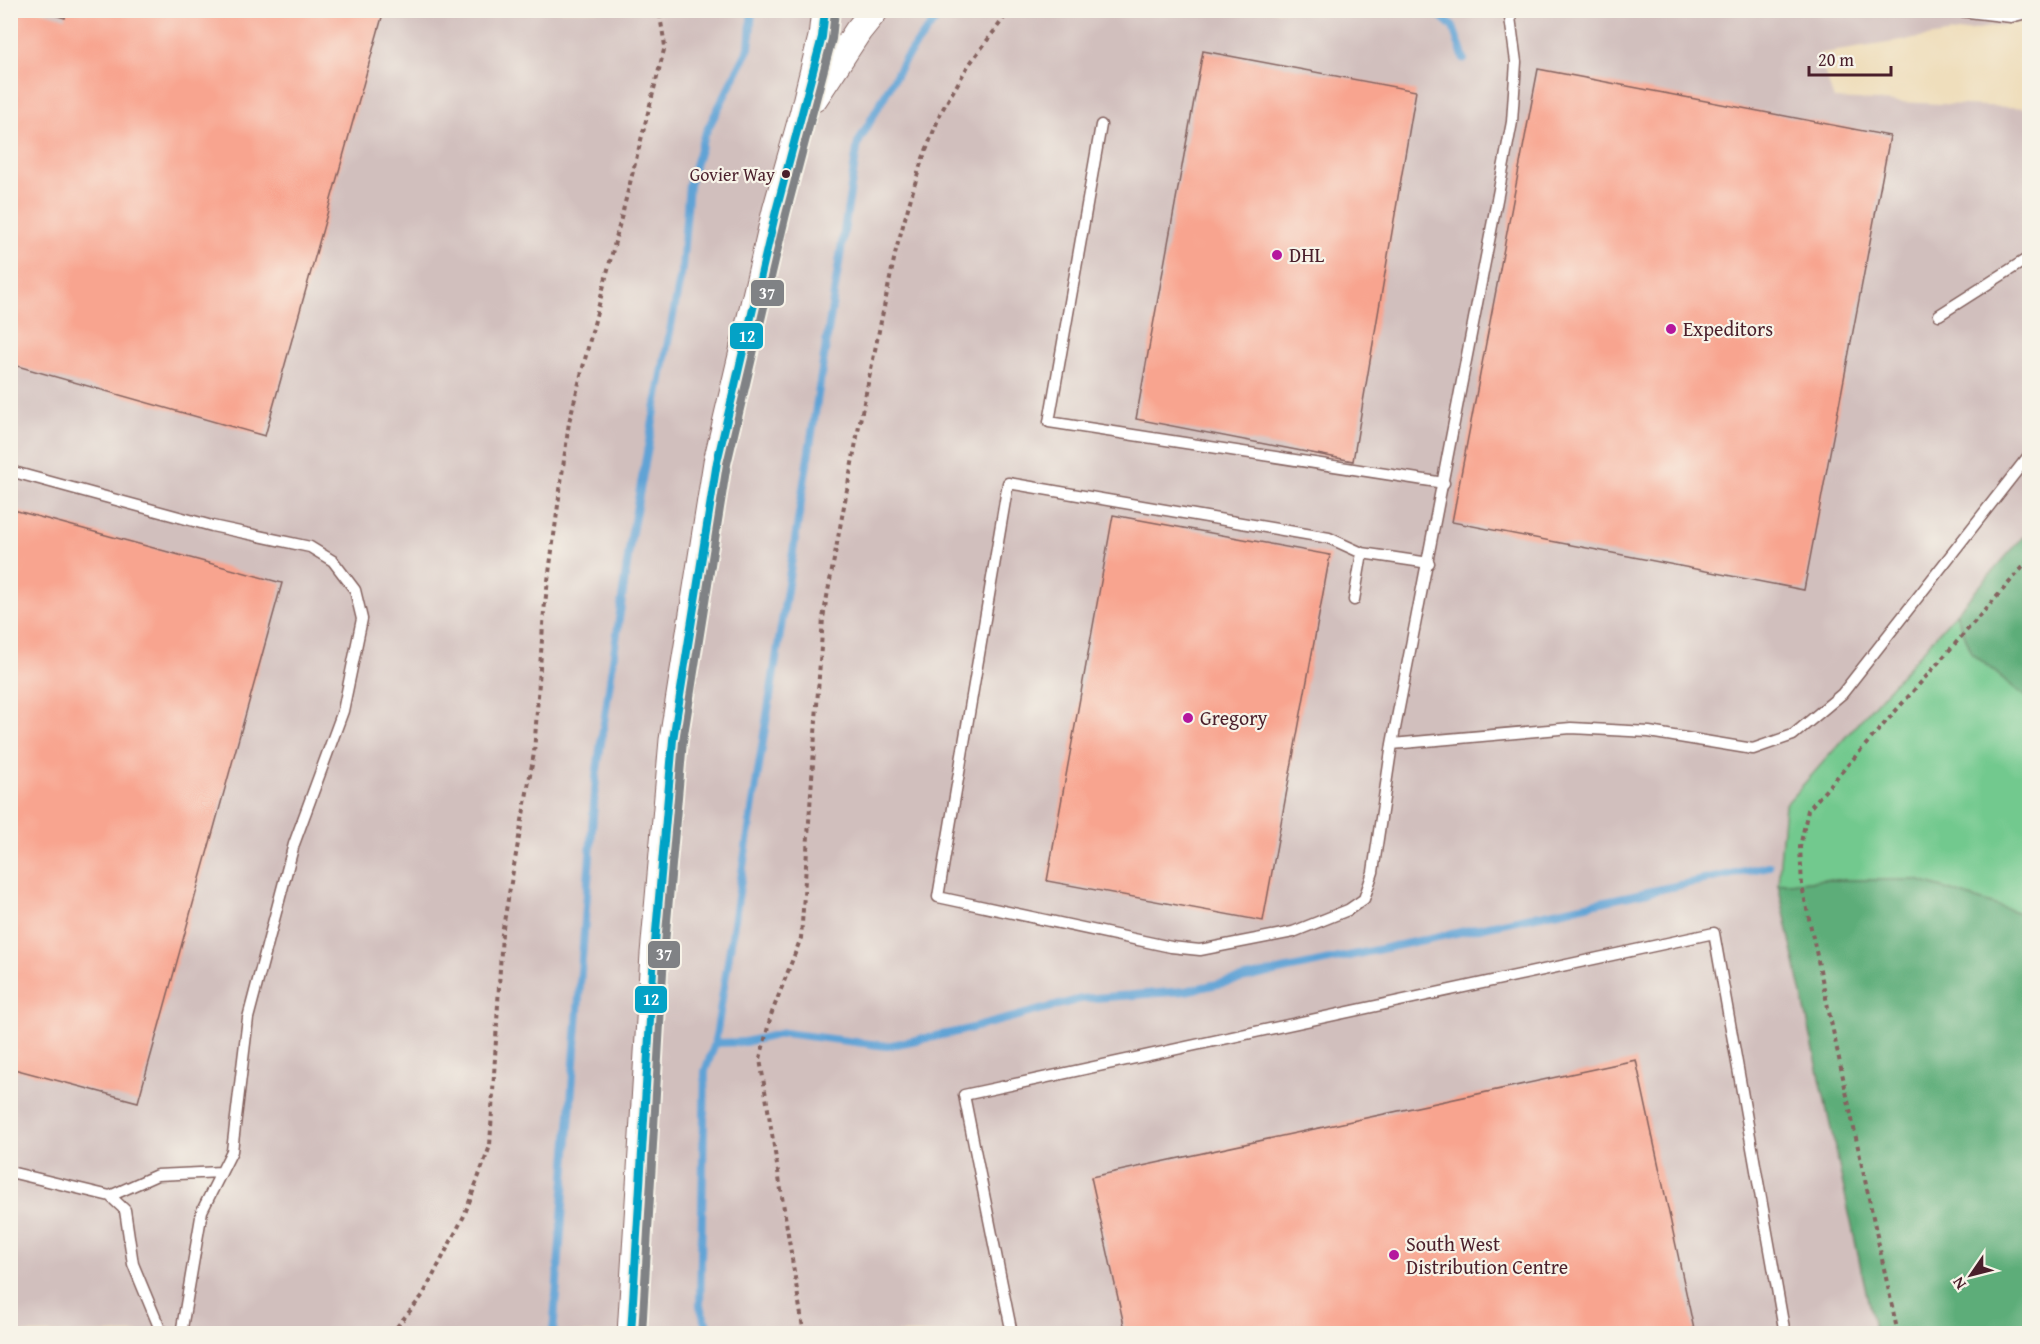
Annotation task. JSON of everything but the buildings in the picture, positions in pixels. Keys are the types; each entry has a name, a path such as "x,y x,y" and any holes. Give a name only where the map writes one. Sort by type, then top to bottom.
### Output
{"street":[{"path":"631,1334 654,954 674,740 717,462 776,211 822,37 825,10"},
{"path":"803,115 858,31 875,10"}],"lane":[{"path":"1429,563 1362,553 1329,538 1008,483 938,897 1171,946 1200,950 1293,932 1348,910 1364,898 1373,872 1392,744 1429,563 1512,122 1516,62 1509,10"},
{"path":"1952,10 2011,17 2030,12"},
{"path":"1101,125 1049,422 1444,483"},
{"path":"1939,315 2030,257"},
{"path":"1392,744 1571,728 1649,732 1753,749 1793,735 1842,694 2030,454"},
{"path":"10,471 212,526 310,547 333,561 355,590 362,620 342,711 294,844 248,1018 232,1151 202,1211 181,1334"},
{"path":"1354,600 1362,553"},
{"path":"1012,1334 964,1095 1714,933 1785,1334"},
{"path":"10,1172 110,1196 126,1210 133,1264 162,1334"},
{"path":"110,1196 157,1175 221,1172"}],"path":[{"path":"391,1334 423,1295 464,1216 490,1146 502,933 534,753 544,611 569,422 665,46 659,10"},
{"path":"804,1334 760,1059 771,1016 801,938 823,618 859,426 896,249 920,166 941,112 968,66 1010,10"},
{"path":"1898,1334 1802,886 1800,847 1808,810 2030,559"}],"shaded area":[{"path":"10,11 2029,11 2029,21 1818,54 1834,99 2030,108 2029,530 1785,805 1778,885 1875,1333 11,1333"}],"green space":[{"path":"2023,537 2030,541 2029,700 1972,653 1956,613"},
{"path":"1956,613 1972,653 2029,700 2029,916 1917,880 1822,880 1778,884 1785,805"},
{"path":"1822,880 1917,880 2029,916 2029,1333 1875,1333 1778,884"}],"waterway":[{"path":"553,1334 596,777 631,537 682,268 689,185 704,136 749,48 752,10"},
{"path":"710,1334 700,1306 705,1071 715,1043 858,143 905,59 943,10"},
{"path":"1434,10 1453,27 1464,59"},
{"path":"715,1043 745,1042 784,1033 887,1046 961,1031 1081,999 1185,991 1769,866"}],"transit line":[{"name":"12","path":"631,1334 654,954 673,740 717,462 776,211 822,37 825,10"},
{"name":"37","path":"642,1334 664,955 683,741 727,464 786,214 832,39 835,11"}],"place":[{"name":"Govier Way","path":"786,174"},
{"name":"DHL","path":"1277,255"},
{"name":"Expeditors","path":"1671,329"},
{"name":"Gregory","path":"1188,718"},
{"name":"South West Distribution Centre","path":"1394,1255"}]}
